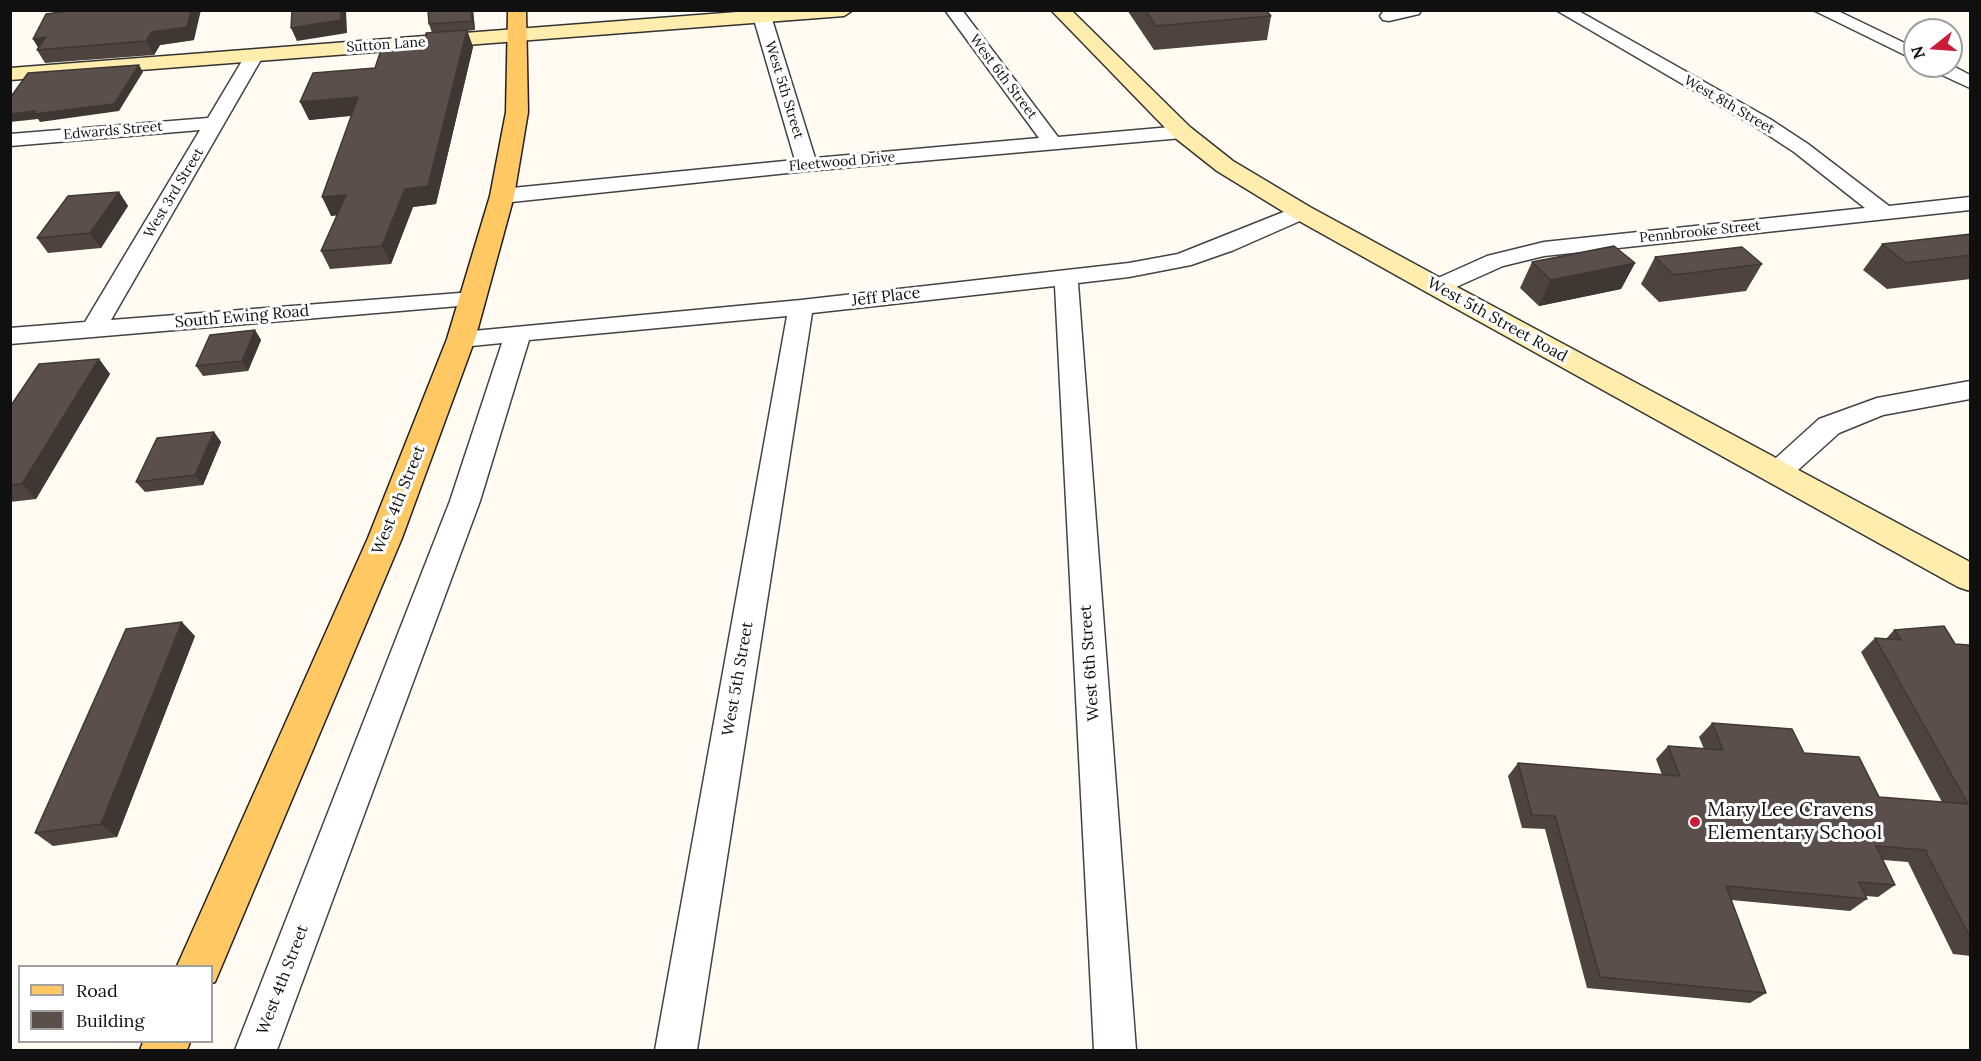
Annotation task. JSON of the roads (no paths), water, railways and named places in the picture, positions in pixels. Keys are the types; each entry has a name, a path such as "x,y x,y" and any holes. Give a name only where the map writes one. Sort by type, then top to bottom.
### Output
{"main road":[{"name":"West 4th Street","path":"199,965 385,538 461,339 502,196 517,112 518,23"}],"street":[{"path":"804,11 844,10"},
{"name":"West 6th Street","path":"953,10 1053,144"},
{"name":"West 5th Street Road","path":"1060,10 1182,132 1225,166 1301,212 1971,578"},
{"path":"1389,16 1413,10"},
{"name":"West 8th Street","path":"1564,10 1763,123 1801,148 1884,213"},
{"path":"1821,10 1903,49"},
{"name":"Sutton Lane","path":"10,74 254,56 518,23 762,16 804,11"},
{"name":"West 5th Street","path":"762,16 807,165"},
{"name":"West 3rd Street","path":"93,329 254,56"},
{"name":"Edwards Street","path":"10,140 215,123"},
{"name":"Fleetwood Drive","path":"502,196 807,165 1182,132"},
{"name":"Pennbrooke Street","path":"1437,287 1495,261 1544,249 1971,204"},
{"name":"Jeff Place","path":"461,339 801,307 1129,270 1183,260 1226,245 1301,212"},
{"name":"West 6th Street","path":"1066,276 1115,1050"},
{"name":"South Ewing Road","path":"10,336 473,299"},
{"name":"West 5th Street","path":"676,1050 801,307"},
{"name":"West 4th Street","path":"256,1050 465,501 518,334"},
{"path":"1777,473 1829,426 1877,407 1971,390"}],"place":[{"name":"Mary Lee Cravens Elementary School","path":"1695,822"}]}
